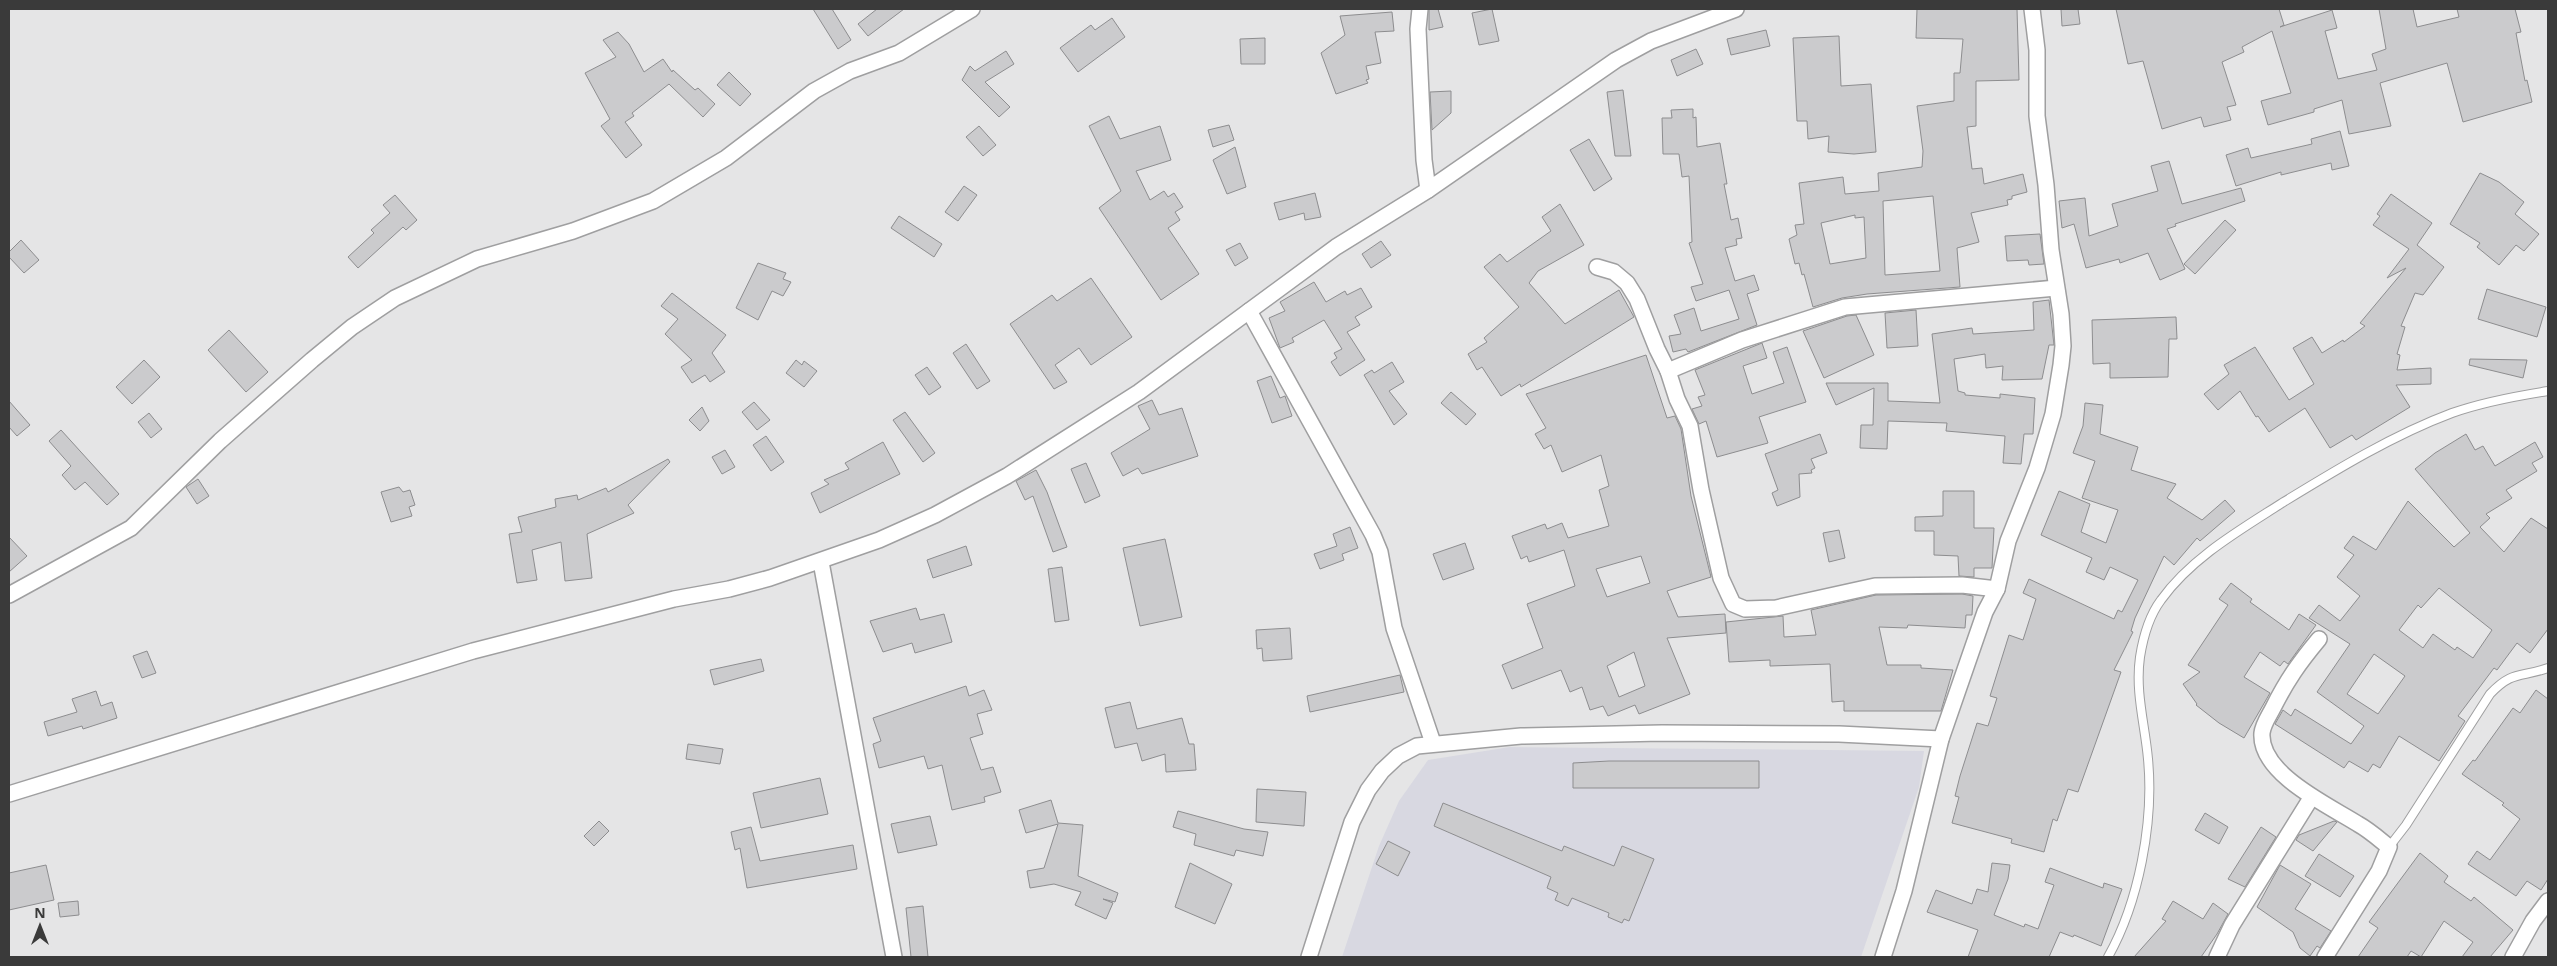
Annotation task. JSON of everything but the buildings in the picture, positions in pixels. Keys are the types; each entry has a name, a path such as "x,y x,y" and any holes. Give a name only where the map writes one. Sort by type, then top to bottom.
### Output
{"street":[{"path":"9,595 131,528 220,441 312,360 352,326 395,298 477,259 573,231 653,201 726,158 822,86 850,72 899,53 972,9"},
{"path":"1420,9 1418,29 1424,160 1428,190"},
{"path":"9,794 473,651 674,598 729,589 821,562 879,540 935,515 1007,476 1139,392 1336,247 1428,190 1616,60 1651,41 1736,9"},
{"path":"1883,957 1904,891 1941,739 1985,612 1997,589 2008,541 2037,468 2053,414 2063,346 2037,116 2037,50 2032,9"},
{"path":"1597,267 1614,272 1627,283 1637,299 1656,349 1668,371 1677,399 1690,426 1701,490 1721,578 1730,600 1738,608 1776,608 1875,586 1962,585 1997,589"},
{"path":"1668,371 1742,340 1820,313 1845,307 2056,288"},
{"path":"1249,310 1373,535 1380,552 1394,628 1433,743"},
{"path":"821,562 894,957"},
{"path":"2319,639 2289,676 2262,734 2263,742 2272,760 2287,779 2311,798 2361,826 2389,847 2379,871 2325,957"},
{"path":"1309,957 1352,822 1368,790 1382,771 1398,756 1416,746 1522,736 1662,733 1839,734 1941,739"},
{"path":"2217,957 2232,925 2311,798"},
{"path":"2513,957 2533,921 2548,901"}],"lane":[{"path":"2108,957 2127,915 2141,860 2150,812 2148,760 2138,681 2147,628 2160,601 2178,579 2205,556 2250,524 2348,464 2452,413 2515,396 2548,391"},
{"path":"2389,847 2406,825 2490,694 2510,677 2548,668"}],"shaded area":[{"path":"1510,747 1924,751 1919,787 1861,957 1342,957 1379,846 1399,801 1428,760"}]}
